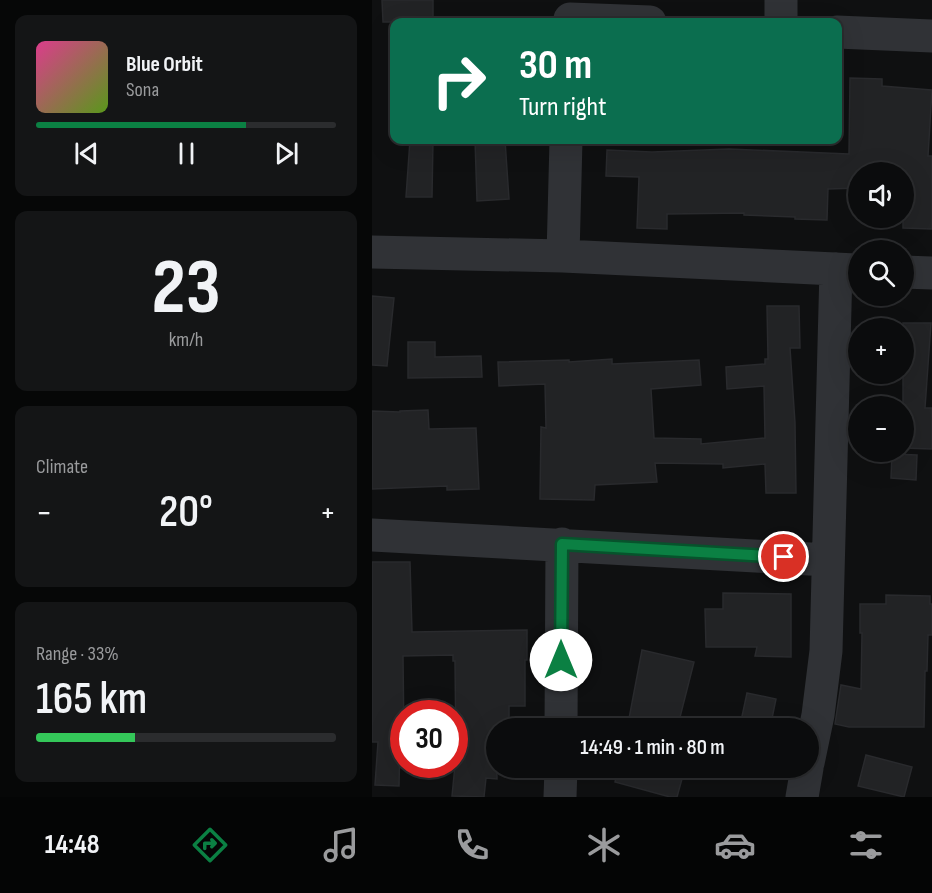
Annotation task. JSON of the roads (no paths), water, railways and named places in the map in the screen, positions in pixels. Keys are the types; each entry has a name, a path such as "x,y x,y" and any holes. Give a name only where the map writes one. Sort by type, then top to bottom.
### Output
{"street":[{"path":"781,0 781,18"},
{"path":"570,14 610,18"},
{"path":"842,32 932,36"},
{"path":"563,256 566,144"},
{"path":"372,252 563,256 847,270 828,560 826,651 816,718"},
{"path":"914,272 932,273"},
{"path":"372,535 828,560"},
{"path":"561,718 562,544"},
{"path":"560,797 561,778"},
{"path":"802,797 805,778"}]}
